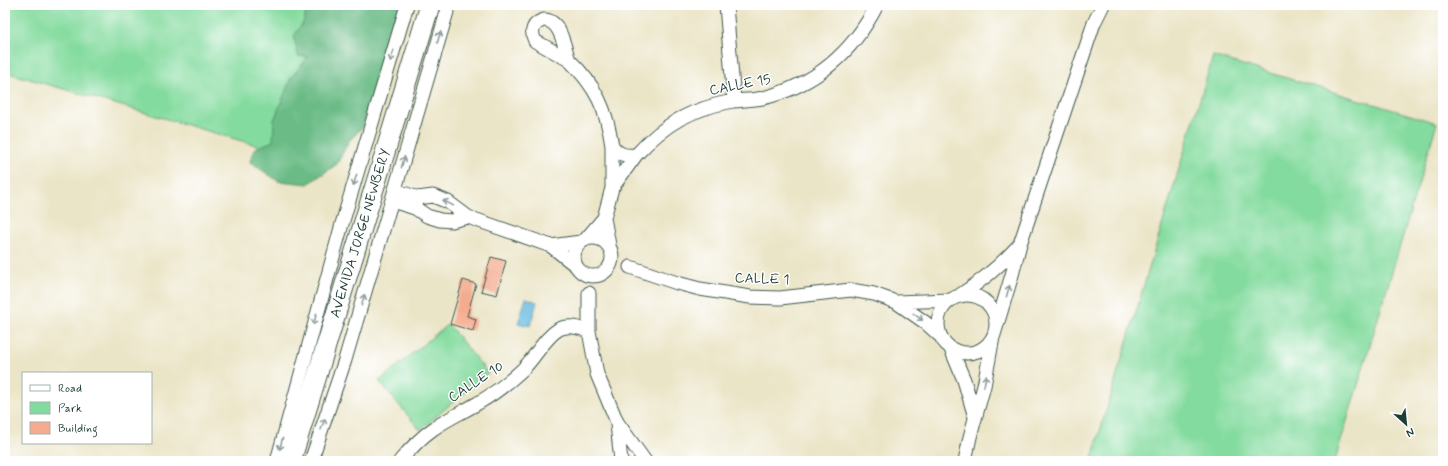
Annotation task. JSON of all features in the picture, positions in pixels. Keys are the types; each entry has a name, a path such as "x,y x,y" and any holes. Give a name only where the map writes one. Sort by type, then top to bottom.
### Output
{"main road":[{"name":"AVENIDA JORGE NEWBERY","path":"291,461 430,5"}],"street":[{"path":"277,461 342,224 407,5"},
{"path":"311,461 345,360 449,5"},
{"path":"726,5 734,101"},
{"name":"CALLE 15","path":"612,188 636,155 651,138 675,122 702,109 734,101 761,99 776,95 810,80 826,69 837,60 855,40 877,5"},
{"path":"965,461 984,386 995,333 1020,244 1094,23 1103,5"},
{"path":"569,60 584,76 600,99 609,126 612,146 612,188 604,218 612,255 611,264 589,293"},
{"path":"612,146 621,154 627,156 636,155"},
{"path":"393,196 417,203 427,216 440,220 452,221 468,217"},
{"path":"417,203 433,196 448,202 468,217 551,246 586,275 590,276 603,274 630,267"},
{"path":"604,218 575,250 574,260 589,293 589,331 597,374 617,422 645,461"},
{"path":"551,246 596,238 600,239 630,267"},
{"path":"939,335 937,325 943,307 954,298 974,287 997,268 1020,244"},
{"name":"CALLE 1","path":"630,267 677,283 707,290 750,297 780,298 851,290 874,294 896,302"},
{"path":"968,295 978,297 986,302 992,309 996,318 995,333 988,345 980,351 960,353 951,349 926,323 896,302 954,298 968,295"},
{"name":"CALLE 10","path":"400,461 410,449 433,429 453,416 479,403 510,380 523,369 554,333 567,326 574,326 589,331"},
{"path":"951,349 964,380 975,419"},
{"path":"617,422 621,461"}],"green space":[{"path":"5,5 379,5 331,167 5,72"},
{"path":"302,5 400,5 363,127 349,141 337,164 308,184 278,181 250,162 254,149 273,141 274,120 291,78 308,57 298,56 294,36 303,23 307,9"},
{"path":"1213,56 1437,123 1335,461 1091,461"},
{"path":"448,324 488,373 420,430 379,381"}],"water":[{"path":"526,298 537,302 530,326 518,323"}],"building":[{"path":"491,257 506,261 497,295 481,291"},
{"path":"463,280 476,284 467,316 476,319 473,331 450,324"}]}
